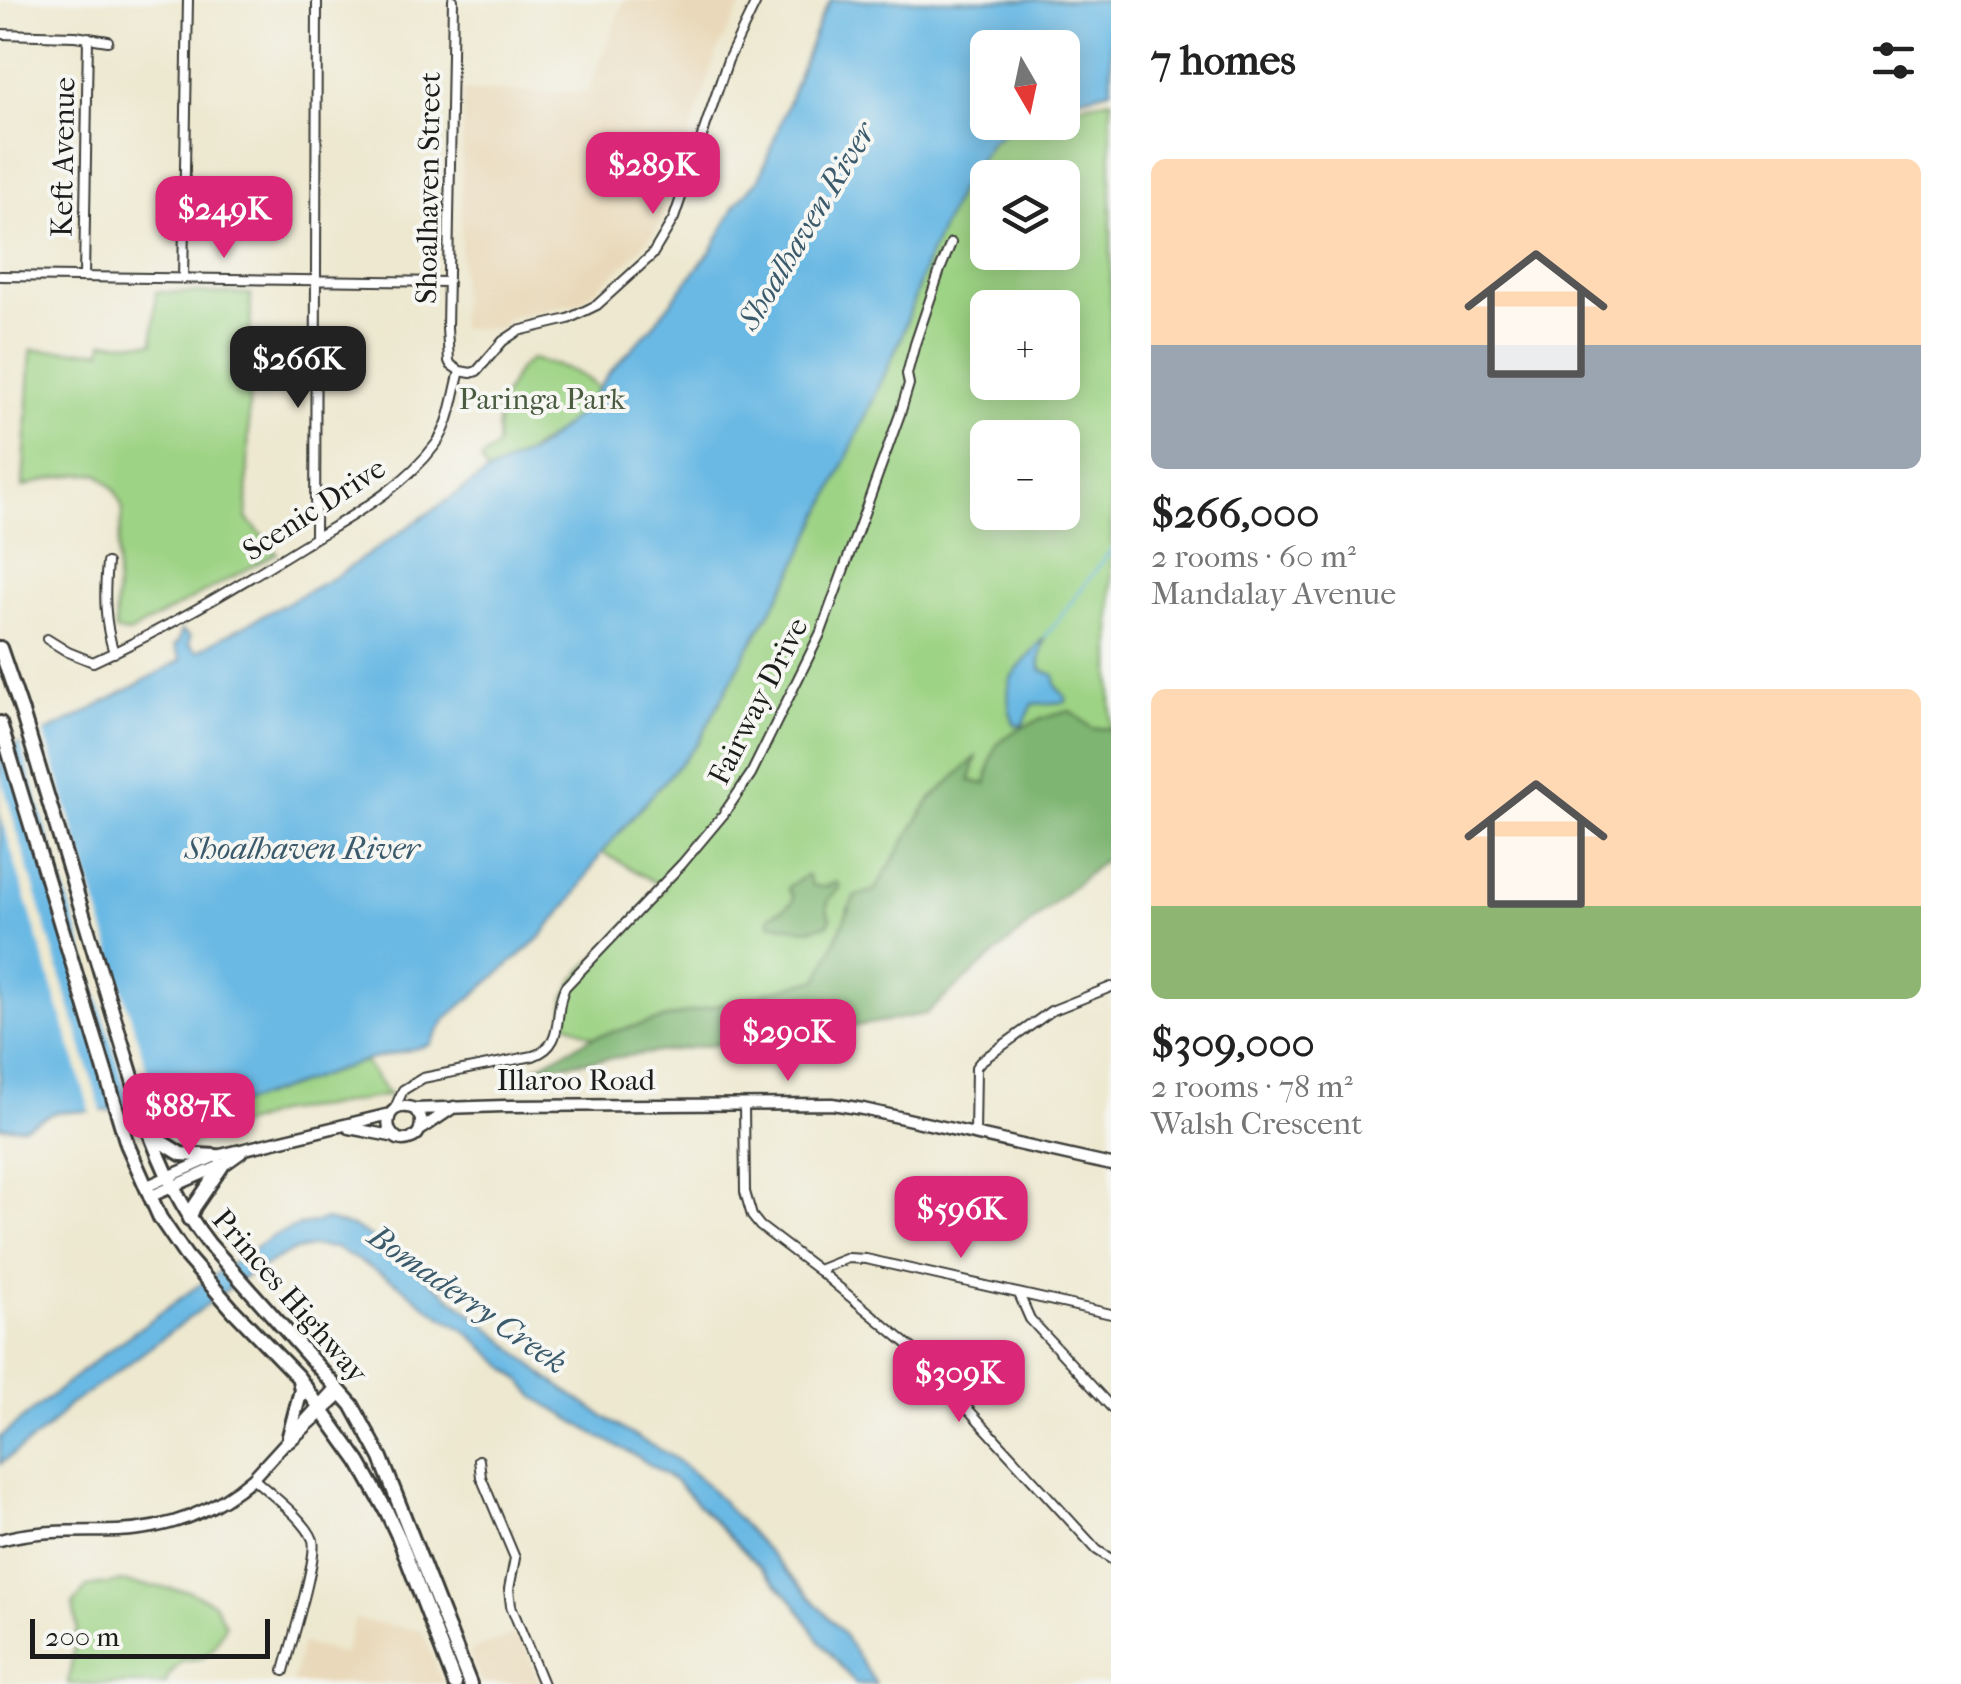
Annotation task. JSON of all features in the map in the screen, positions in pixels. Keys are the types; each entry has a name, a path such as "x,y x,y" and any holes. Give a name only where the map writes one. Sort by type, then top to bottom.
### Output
{"highway":[{"name":"Princes Highway","path":"0,648 148,1129 170,1182 189,1219 352,1405 381,1458 470,1684"},
{"name":"Princes Highway","path":"0,723 123,1129 147,1192 166,1227 200,1273 298,1376 359,1462 386,1510 455,1684"},
{"path":"148,1129 181,1154 219,1161 189,1219"},
{"path":"287,1440 301,1390 298,1376"}],"main road":[{"name":"Illaroo Road","path":"147,1192 246,1150 343,1127 404,1106 848,1106 1111,1165"},
{"name":"Illaroo Road","path":"343,1127 412,1138 454,1107"},
{"path":"412,1108 422,1119 420,1130"},
{"path":"392,1112 388,1124 396,1137"},
{"path":"0,1540 36,1532 163,1526 201,1512 253,1478 339,1390"}],"street":[{"path":"183,279 188,0"},
{"path":"315,538 317,0"},
{"name":"Shoalhaven Street","path":"452,0 449,361 460,372"},
{"path":"460,372 477,370 503,341 518,331 568,319 597,304 652,255 674,218 728,60 757,0"},
{"path":"0,34 108,41"},
{"name":"Keft Avenue","path":"84,277 88,37"},
{"name":"Fairway Drive","path":"410,1086 423,1078 546,1050 554,1040 558,1004 565,987 682,864 751,774 838,590 900,414 915,344 952,244"},
{"path":"0,276 448,282"},
{"name":"Scenic Drive","path":"47,639 93,662 229,590 392,489 441,436 460,372"},
{"path":"107,563 104,593 107,630 114,652"},
{"path":"975,1134 976,1067 981,1061 1051,1011 1111,987"},
{"path":"392,1112 410,1086 412,1108"},
{"path":"744,1104 745,1192 752,1216 760,1226 912,1348 1097,1550 1111,1558"},
{"path":"818,1270 848,1258 866,1259 1111,1314"},
{"path":"1020,1294 1030,1320 1111,1407"},
{"path":"479,1460 481,1477 515,1558 509,1588 512,1606 543,1684"},
{"path":"253,1478 306,1528 313,1541 312,1567 284,1671"}],"shaded area":[{"path":"624,0 745,0 718,49 663,219 630,260 581,302 509,318 501,328 460,328 463,91 588,92"},
{"path":"355,1619 422,1631 443,1684 292,1684 302,1643 344,1654"},
{"path":"519,1632 540,1684 482,1684 469,1652"}],"green space":[{"path":"1111,99 1111,728 1093,729 1071,711 1058,713 1012,733 986,784 969,781 976,760 930,800 875,890 848,908 820,979 593,1037 565,1022 565,997 576,977 665,888 602,852 698,743 790,578 901,338 926,263 970,174 970,270 1080,270 1080,160 979,160 991,142 1080,140 1080,105"},
{"path":"156,292 251,294 247,518 277,553 129,633 115,631 123,509 115,490 98,474 60,477 23,487 31,350 102,351 103,342 153,343"},
{"name":"Paringa Park","path":"531,359 576,373 598,389 575,417 549,439 487,473 481,460 497,446 498,407 518,370"},
{"path":"1071,711 1093,729 1111,728 1111,854 926,1014 534,1068 593,1037 819,979 854,897 875,890 930,800 976,757 970,781 986,784 993,753 1003,739 1032,723"},
{"path":"807,875 815,886 837,882 840,888 828,902 828,924 806,929 769,923 769,917 793,901 789,886"},
{"path":"364,1061 389,1095 281,1111 194,1142 178,1139 164,1120 228,1108"},
{"path":"120,1582 189,1591 214,1603 225,1625 213,1648 202,1658 182,1661 166,1684 68,1684 77,1628 73,1604 87,1587"}],"water":[{"name":"Shoalhaven River","path":"831,0 1111,0 1111,90 1080,97 1080,30 970,30 970,140 994,140 979,160 970,160 970,174 926,263 901,338 826,504 790,578 698,743 602,852 573,898 539,939 447,1018 430,1045 364,1061 228,1108 56,1112 23,1127 0,1127 0,753 78,717 181,660 174,646 181,630 190,636 189,644 197,651 338,575 487,473 536,450 585,408 608,374 651,328 712,249 736,204 759,179"},
{"path":"1045,637 1040,669 1054,675 1066,702 1033,704 1023,725 1015,725 1009,701 1012,676"},
{"path":"326,1220 353,1227 379,1242 484,1323 547,1378 674,1458 707,1485 842,1632 876,1684 856,1684 820,1642 795,1603 675,1481 536,1398 467,1332 397,1283 336,1248 315,1246 292,1251 241,1279 69,1405 47,1429 0,1464 0,1437 101,1356 273,1236"}],"pier":[{"path":"43,728 161,1116 134,1116 19,739"},
{"path":"0,774 103,1117 92,1117 0,813"}],"waterway":[{"path":"1045,637 1111,550"}],"water label":[{"name":"Bomaderry Creek","path":"468,1299"}]}
